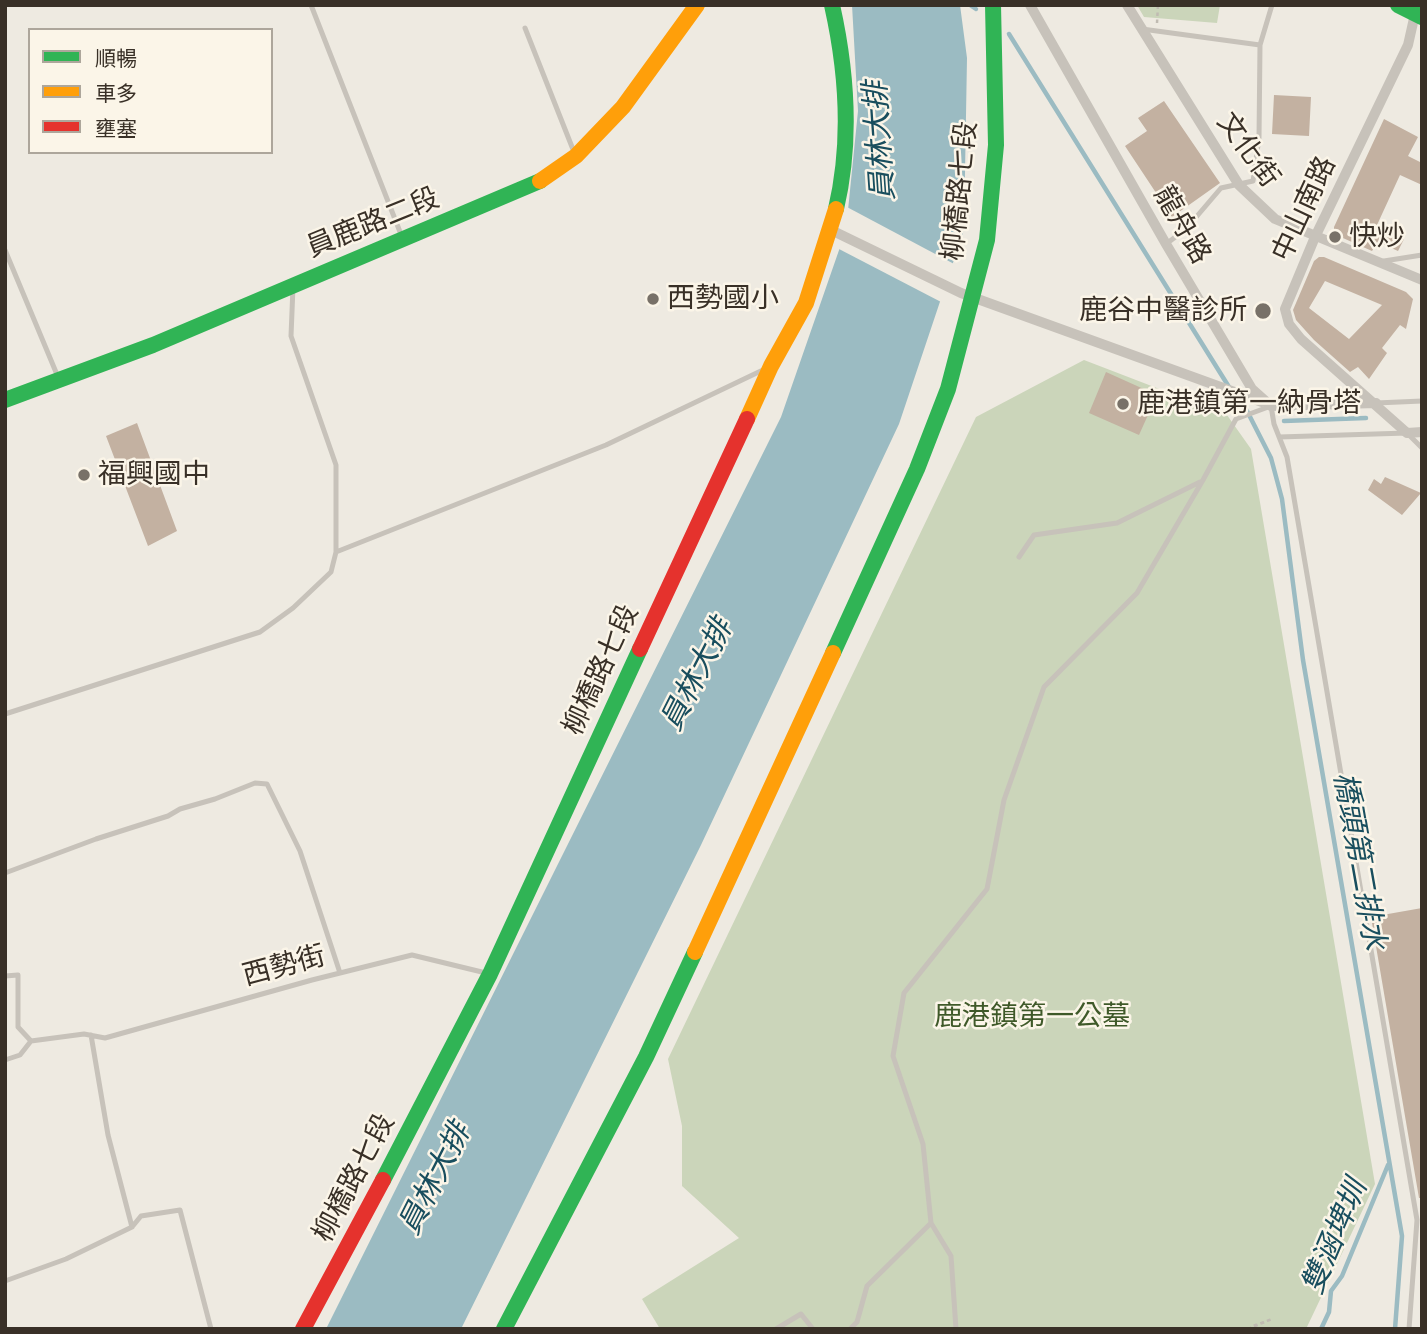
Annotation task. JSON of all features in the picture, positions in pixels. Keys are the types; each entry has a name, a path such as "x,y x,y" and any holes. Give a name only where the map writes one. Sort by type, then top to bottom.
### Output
{"main road":[{"name":"員鹿路二段","path":"5,400 153,345 537,183 576,156 623,107 697,5"},
{"name":"柳橋路七段","path":"303,1329 427,1099 490,974 771,366 806,303 836,232 847,146 839,36 832,5"},
{"name":"柳橋路七段","path":"503,1329 646,1057 883,546 917,469 947,389 966,295 987,240 996,145 993,5"},
{"path":"1398,5 1418,12"}],"street":[{"name":"龍舟路","path":"1030,5 1242,375 1267,407"},
{"name":"文化街","path":"1127,5 1239,185 1275,219 1422,280"},
{"name":"中山南路","path":"1407,433 1301,339 1289,324 1285,309 1315,237 1408,45 1418,12"},
{"path":"836,232 966,295 1267,407 1376,403"},
{"path":"1407,433 1422,432"}],"lane":[{"path":"311,5 403,240"},
{"path":"1166,244 1186,229 1221,188 1253,181 1259,138 1260,45 1272,5"},
{"path":"525,28 576,156"},
{"path":"1142,29 1260,45"},
{"path":"5,250 59,380"},
{"path":"1378,262 1422,255"},
{"path":"5,714 260,632 293,608 331,572 336,552 335,465 291,336 293,284"},
{"path":"336,552 606,445 771,366"},
{"path":"1376,403 1422,401"},
{"path":"956,1329 951,1256 931,1223 923,1144 893,1056 904,993 987,889 1004,800 1044,687 1137,593 1236,419 1267,407 1287,457 1417,1220 1409,1329"},
{"path":"1279,437 1407,433 1422,448"},
{"path":"1019,557 1034,535 1117,523 1203,480"},
{"path":"5,873 255,783 267,784 300,851 340,973"},
{"name":"西勢街","path":"31,1041 84,1034 105,1038 412,955 490,974"},
{"path":"5,976 18,975 18,1027 31,1041 20,1055 5,1060"},
{"path":"91,1035 108,1135 131,1227"},
{"path":"5,1281 66,1259 131,1227 141,1216 180,1210 211,1329"},
{"path":"850,1329 857,1322 867,1286 931,1223"},
{"path":"776,1329 801,1314 813,1329"}],"path":[{"path":"1156,32 1158,5"},
{"path":"1248,1329 1255,1326"}],"green space":[{"path":"1137,5 1220,5 1217,23 1144,17"},
{"name":"鹿港鎮第一公墓","path":"1084,360 1227,415 1251,449 1375,1184 1306,1329 660,1329 642,1299 739,1238 682,1186 682,1126 668,1059 976,417"}],"water":[{"name":"員林大排","path":"852,5 960,5 967,58 964,230 899,424 701,845 461,1329 326,1329 781,417 846,230 858,111"}],"pier":[{"path":"845,206 956,265 943,303 839,249"}],"building":[{"path":"1274,95 1311,97 1309,136 1272,134"},
{"path":"1164,101 1220,183 1172,217 1125,146 1147,131 1138,118"},
{"path":"1384,119 1418,137 1408,156 1422,163 1422,185 1400,175 1377,225 1404,239 1398,251 1378,242 1372,251 1334,234 1334,227"},
{"path":"1324,257 1406,292 1413,299 1406,329 1400,325 1382,348 1387,353 1369,379 1358,367 1350,372 1296,320 1293,310 1314,261","holes":["1325,281 1382,305 1349,339 1309,308"]},
{"name":"鹿港鎮第一納骨塔","path":"1106,372 1157,395 1139,435 1089,413"},
{"path":"137,423 177,531 148,546 106,436"},
{"path":"1385,477 1421,493 1402,515 1368,490 1374,479 1381,484"},
{"path":"1422,908 1422,1198 1419,1198 1371,917"}],"waterway":[{"path":"970,5 976,9"},
{"path":"1009,34 1229,387"},
{"name":"橋頭第二排水","path":"1236,396 1245,407 1271,458 1282,499 1303,660 1402,1236 1395,1329"},
{"path":"1284,421 1366,418"},
{"name":"雙涵埤圳","path":"1321,1329 1329,1312 1331,1291 1342,1276 1388,1165"}],"traffic: fast":[{"path":"832,5 846,107 844,158 836,209"},
{"path":"833,653 917,469 948,389 987,240 996,145 993,5"},
{"path":"1398,5 1422,17"},
{"path":"5,400 153,345 540,181"},
{"path":"383,1180 490,974 640,649"},
{"path":"504,1329 646,1057 695,952"}],"traffic: slow":[{"path":"540,181 576,156 623,107 697,5"},
{"path":"747,419 771,366 806,303 836,209"},
{"path":"695,952 833,653"}],"traffic: jam":[{"path":"640,649 747,419"},
{"path":"303,1329 383,1180"}],"place":[{"name":"快炒","path":"1335,237"},
{"name":"西勢國小","path":"653,299"},
{"name":"鹿谷中醫診所","path":"1263,311"},
{"name":"鹿港鎮第一納骨塔","path":"1123,404"},
{"name":"福興國中","path":"84,475"}]}
